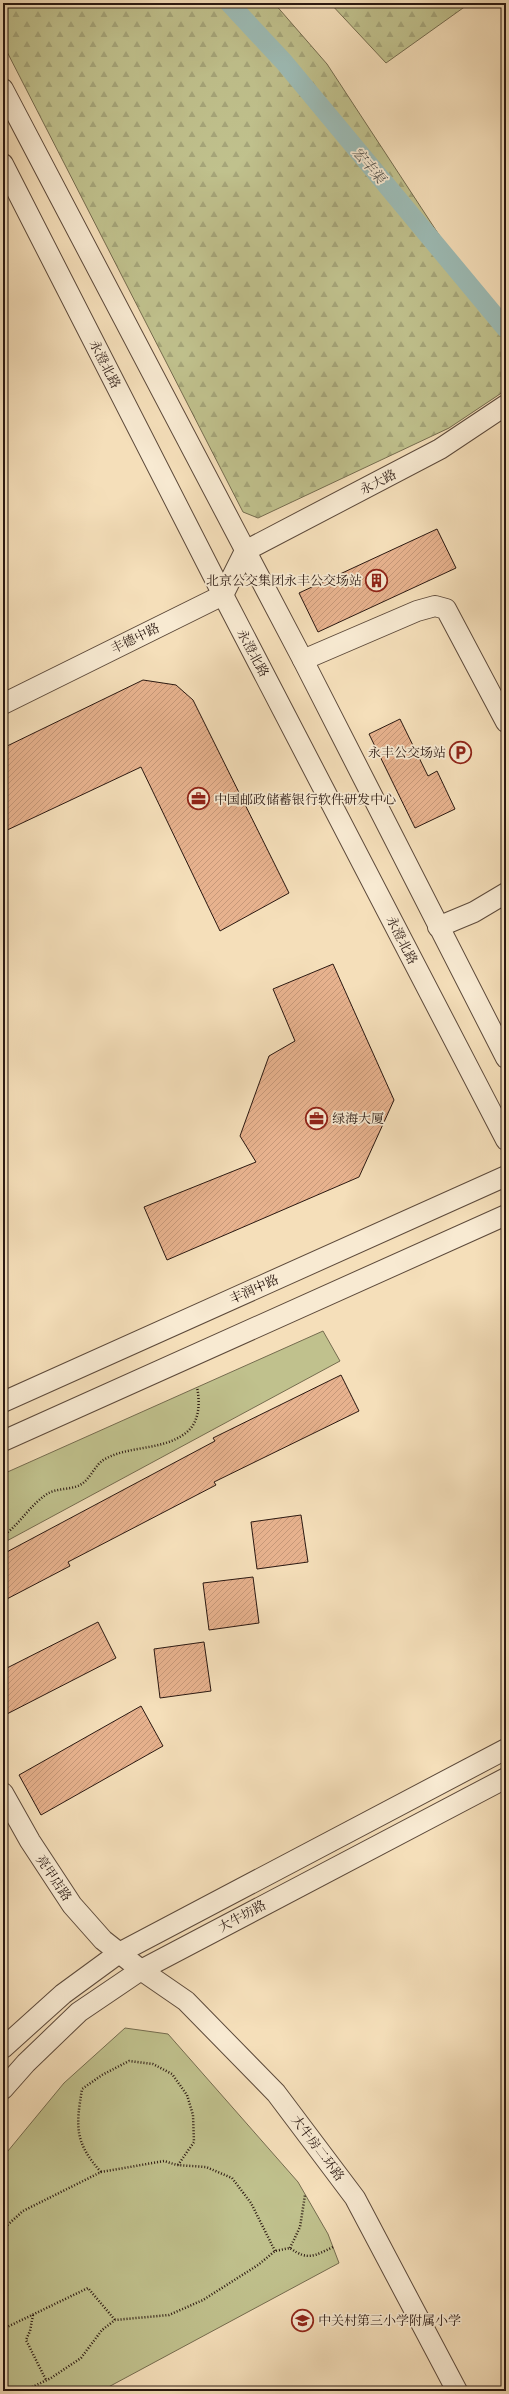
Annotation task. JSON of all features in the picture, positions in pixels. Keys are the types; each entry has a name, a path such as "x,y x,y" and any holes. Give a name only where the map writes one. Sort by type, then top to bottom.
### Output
{"street":[{"path":"3,89 303,660 506,1058"},
{"name":"永澄北路","path":"3,164 223,595 506,1140"},
{"name":"永大路","path":"245,551 440,450 506,405"},
{"path":"223,595 245,551"},
{"name":"丰德中路","path":"3,704 223,595"},
{"path":"303,660 418,611 435,606 446,609 506,722"},
{"path":"438,927 474,912 506,893"},
{"name":"丰润中路","path":"3,1402 506,1176"},
{"path":"3,1441 506,1216"},
{"name":"大牛坊路","path":"3,2048 63,1994 119,1953 506,1749"},
{"name":"大牛坊路","path":"3,2089 26,2063 79,2012 140,1970 506,1778"},
{"name":"亮甲店路","path":"3,1793 30,1842 72,1905 102,1940 119,1953"},
{"name":"大牛房二环路","path":"119,1953 140,1970 186,2001 276,2093 355,2198 457,2391"}],"path":[{"path":"3,1536 37,1501 49,1492 80,1484 92,1474 104,1459 119,1453 169,1442 187,1432 197,1416 200,1402 197,1387"},
{"path":"101,2172 89,2159 78,2137 78,2116 82,2089 102,2075 129,2061 153,2064 172,2074 187,2095 193,2115 194,2142 177,2166"},
{"path":"3,2229 23,2211 101,2172 164,2161 177,2166 206,2167 232,2178 251,2203 276,2251"},
{"path":"290,2248 300,2227 305,2195"},
{"path":"24,2391 46,2380 81,2358 102,2330 115,2320 169,2315 203,2300 258,2265 276,2251 290,2248 301,2256 312,2256 333,2247"},
{"path":"3,2329 88,2288 115,2320"},
{"path":"33,2315 30,2332 26,2340 46,2380"}],"green space":[{"path":"3,3 274,3 327,64 506,337 506,390 449,428 258,518 243,512 3,44"},
{"path":"330,3 470,3 386,63"},
{"path":"323,1331 340,1361 3,1543 3,1474"},
{"path":"125,2028 168,2034 298,2182 328,2234 339,2263 101,2391 3,2391 3,2157 64,2083"}],"building":[{"name":"北京公交集团永丰公交场站","path":"437,529 456,568 318,632 299,593"},
{"name":"中国邮政储蓄银行软件研发中心","path":"143,680 176,685 193,700 289,893 220,931 141,767 3,832 3,748"},
{"path":"400,719 428,776 437,771 455,809 415,828 369,734"},
{"name":"绿海大厦","path":"333,964 394,1100 359,1177 167,1260 144,1207 256,1162 240,1136 269,1056 295,1041 273,989"},
{"path":"341,1375 359,1411 214,1482 216,1485 68,1562 70,1566 3,1601 3,1554 215,1441 213,1438"},
{"path":"301,1515 308,1562 257,1569 251,1522"},
{"path":"253,1577 259,1623 209,1630 203,1583"},
{"path":"98,1622 116,1658 3,1716 3,1670"},
{"path":"204,1642 211,1691 160,1698 154,1649"},
{"path":"141,1706 163,1746 41,1815 19,1775"}],"waterway":[{"name":"宏丰渠","path":"229,3 284,62 506,329"}],"place":[{"name":"北京公交集团永丰公交场站","path":"377,580"},
{"name":"永丰公交场站","path":"461,752"},
{"name":"中国邮政储蓄银行软件研发中心","path":"199,799"},
{"name":"绿海大厦","path":"316,1118"},
{"name":"中关村第三小学附属小学","path":"302,2320"}]}
